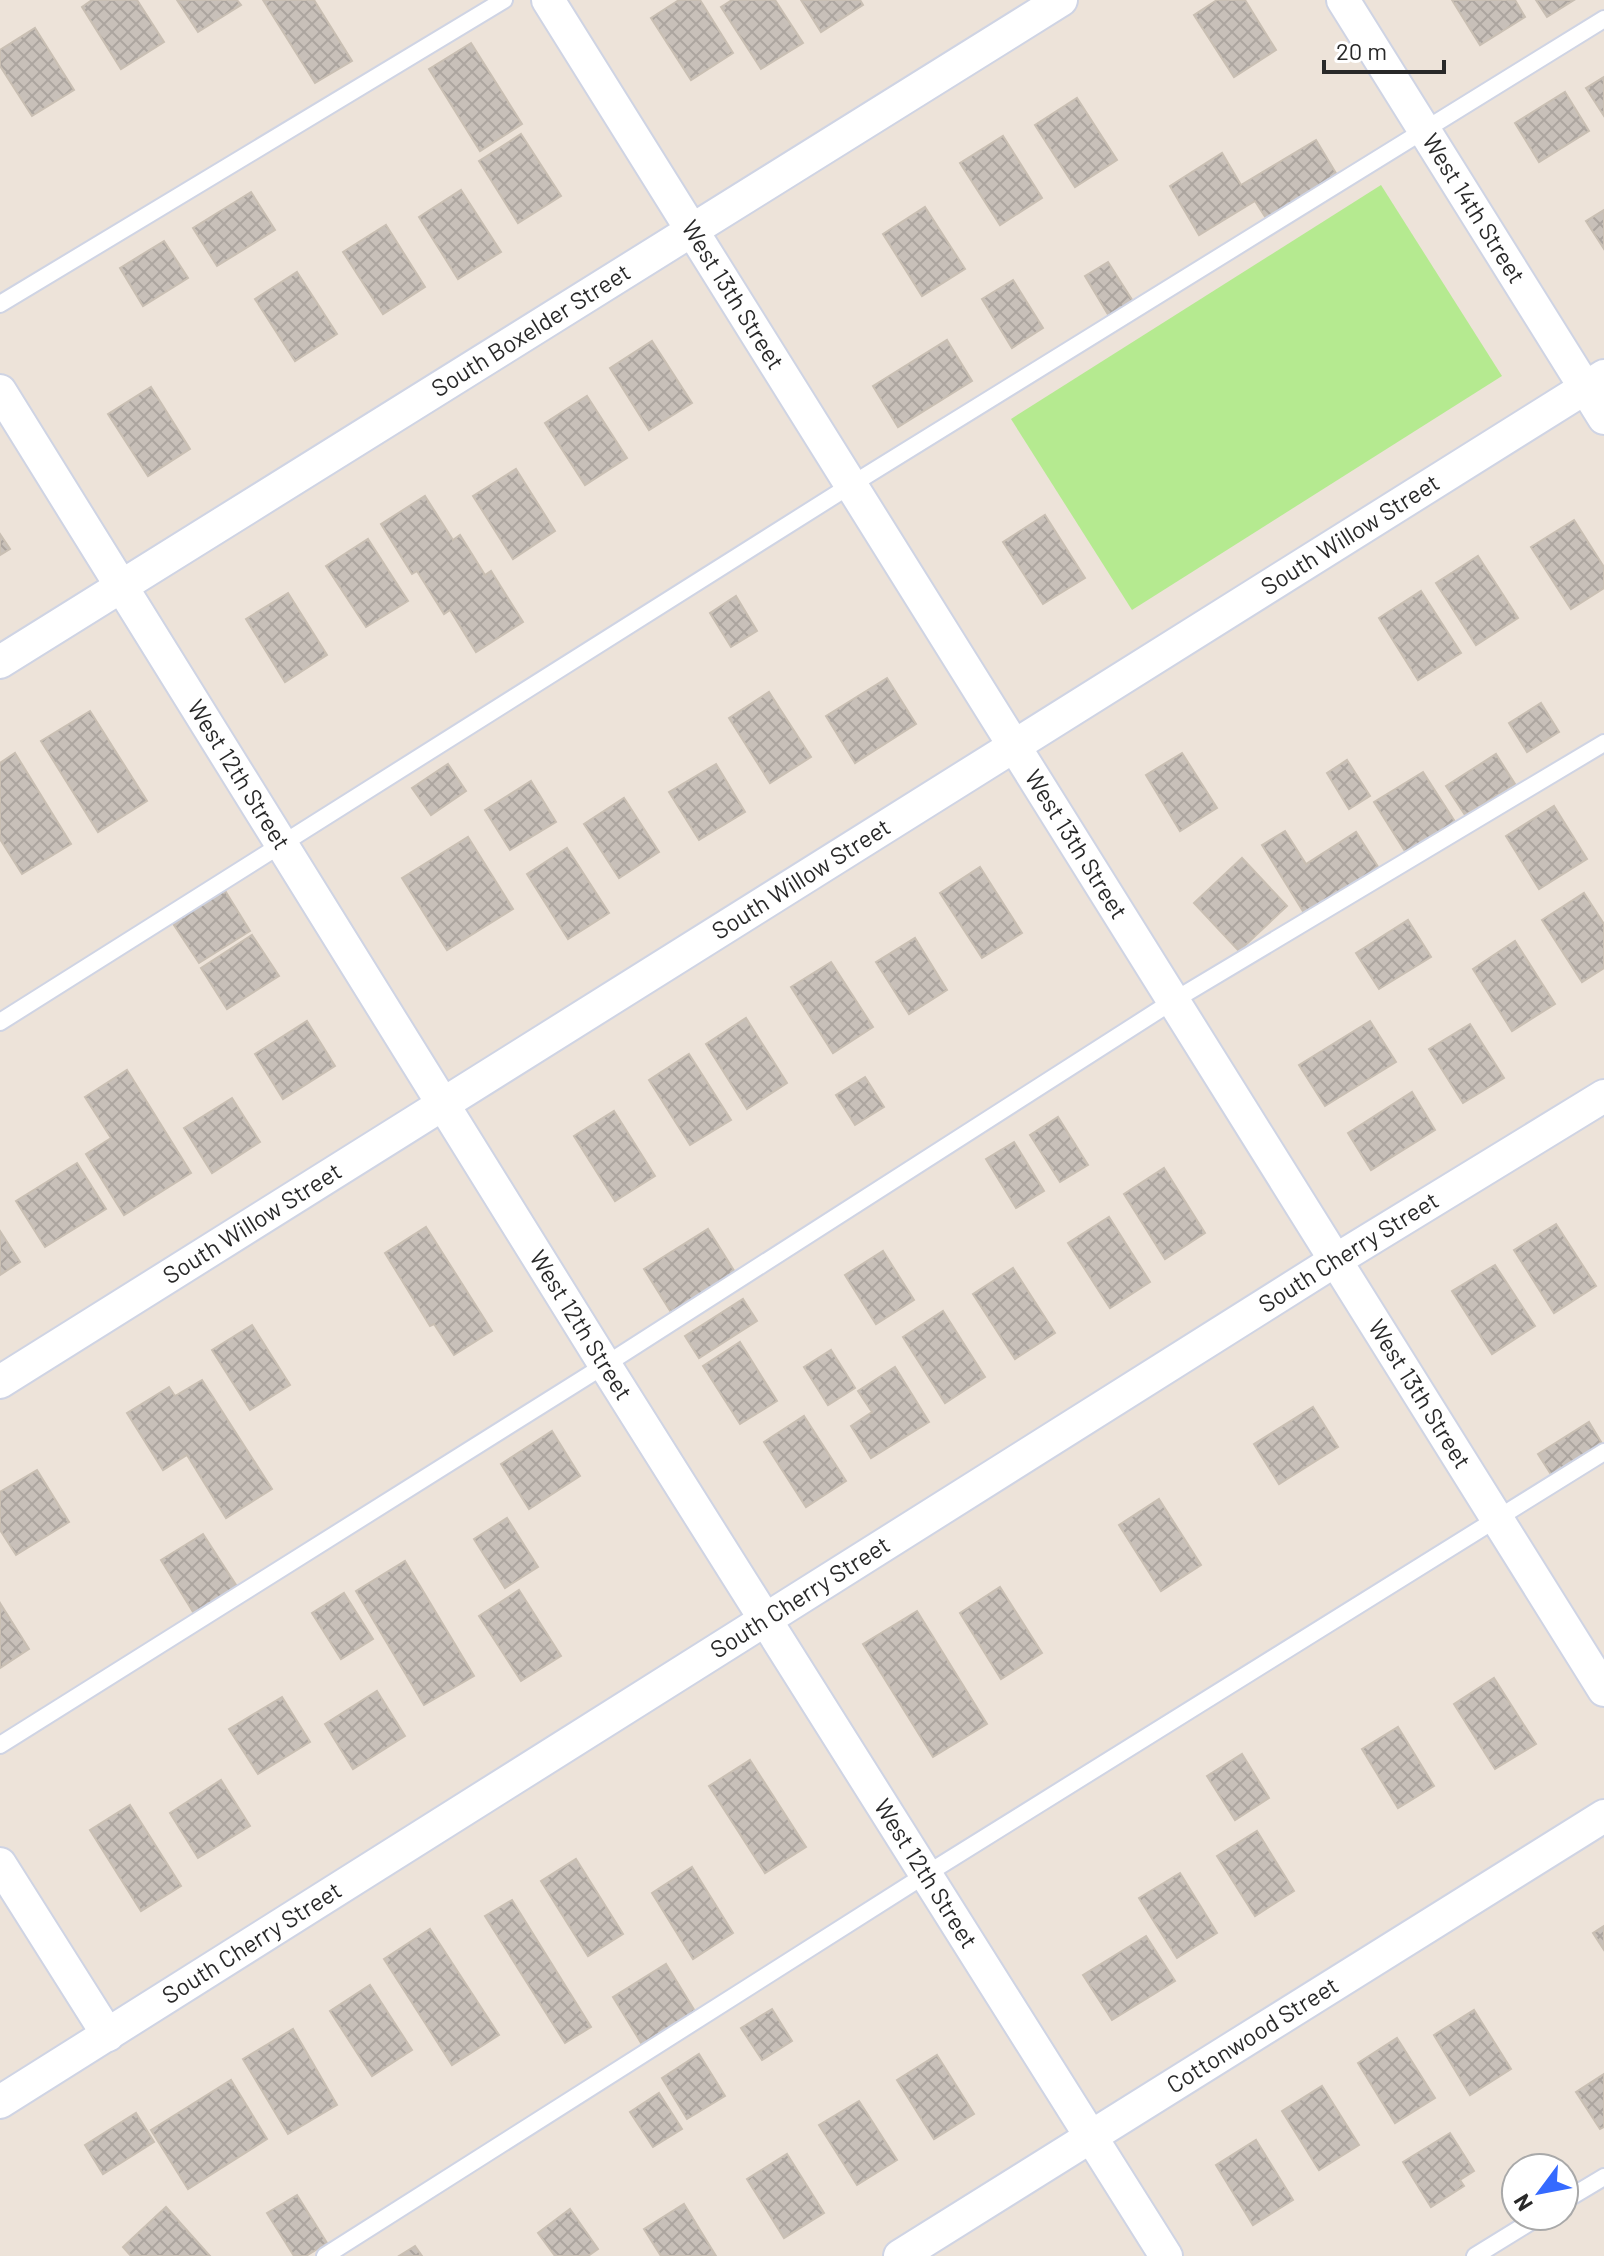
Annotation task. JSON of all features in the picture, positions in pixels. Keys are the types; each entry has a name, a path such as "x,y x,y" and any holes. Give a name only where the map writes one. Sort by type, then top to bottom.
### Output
{"street":[{"name":"West 13th Street","path":"548,0 1604,1690"},
{"name":"South Boxelder Street","path":"0,662 1061,0"},
{"name":"West 14th Street","path":"1343,0 1425,130 1595,382 1604,418"},
{"name":"South Willow Street","path":"0,1382 1013,744 1595,382"},
{"name":"West 12th Street","path":"0,391 605,1365 1166,2256"},
{"name":"South Cherry Street","path":"0,2102 767,1622 1336,1260 1604,1096"},
{"name":"Cottonwood Street","path":"900,2256 1604,1816"},
{"path":"0,1864 108,2035"}],"lane":[{"path":"0,304 504,0"},
{"path":"0,1022 851,485 1604,19"},
{"path":"0,1745 605,1365 1173,1001 1604,743"},
{"path":"325,2256 925,1875 1498,1521 1604,1452"},
{"path":"1580,2191 1604,2177"},
{"path":"1475,2256 1514,2232"}],"green space":[{"path":"1381,185 1502,376 1132,610 1011,419"}],"building":[{"path":"92,0 137,0 164,42 121,69 82,7"},
{"path":"177,0 237,0 241,5 198,32"},
{"path":"263,0 314,0 352,61 315,83"},
{"path":"679,0 700,0 733,53 691,80 651,18"},
{"path":"732,0 775,0 803,43 761,69 721,7"},
{"path":"801,0 860,0 863,5 821,32"},
{"path":"1217,0 1245,0 1276,50 1234,77 1194,15"},
{"path":"1452,0 1515,0 1525,17 1480,45"},
{"path":"1536,0 1574,0 1547,17"},
{"path":"35,28 74,90 32,116 0,66 0,50"},
{"path":"471,43 522,124 480,151 429,69"},
{"path":"1604,77 1604,116 1586,88"},
{"path":"1565,92 1589,131 1539,162 1515,123"},
{"path":"1077,98 1117,160 1075,187 1035,125"},
{"path":"521,134 561,196 518,223 479,161"},
{"path":"1003,136 1042,198 1000,225 960,163"},
{"path":"1316,140 1340,180 1269,223 1255,201 1199,235 1170,186 1222,153 1241,185"},
{"path":"461,190 501,252 458,279 419,217"},
{"path":"251,192 275,230 217,266 193,228"},
{"path":"925,207 965,269 922,296 883,234"},
{"path":"1604,210 1604,249 1586,221"},
{"path":"386,225 425,287 383,314 343,252"},
{"path":"164,241 188,278 143,306 120,268"},
{"path":"1108,262 1136,306 1112,321 1085,276"},
{"path":"297,272 337,334 295,361 255,299"},
{"path":"1013,280 1043,328 1012,348 982,299"},
{"path":"947,340 972,381 898,427 873,386"},
{"path":"652,341 692,403 649,430 610,368"},
{"path":"151,387 190,449 148,476 108,414"},
{"path":"587,396 627,458 585,485 545,423"},
{"path":"516,469 555,531 513,559 473,496"},
{"path":"425,496 453,540 460,535 485,575 491,571 523,622 476,652 450,610 444,614 417,571 412,574 381,524"},
{"path":"1045,515 1085,578 1043,604 1003,542"},
{"path":"1574,520 1604,567 1604,588 1571,609 1531,547"},
{"path":"0,534 10,549 0,555"},
{"path":"368,539 408,601 366,627 326,566"},
{"path":"1478,556 1518,618 1476,645 1436,583"},
{"path":"1421,591 1461,653 1418,680 1379,618"},
{"path":"288,593 327,655 285,682 246,619"},
{"path":"736,596 757,631 731,647 710,613"},
{"path":"887,678 916,724 855,763 826,716"},
{"path":"769,692 811,757 770,783 729,718"},
{"path":"1541,703 1559,732 1527,752 1509,723"},
{"path":"90,711 147,801 98,832 41,741"},
{"path":"15,753 71,844 22,874 0,839 0,763"},
{"path":"1182,753 1217,808 1180,831 1146,775"},
{"path":"1496,754 1515,784 1465,815 1446,786"},
{"path":"1347,760 1370,796 1349,809 1327,773"},
{"path":"448,764 466,791 431,815 412,788"},
{"path":"716,764 745,812 699,840 669,792"},
{"path":"1423,772 1459,828 1410,859 1374,802"},
{"path":"531,781 556,822 510,850 485,810"},
{"path":"624,798 659,852 619,878 584,824"},
{"path":"1554,806 1587,859 1539,889 1506,836"},
{"path":"1285,831 1306,864 1356,832 1380,870 1306,916 1262,845"},
{"path":"468,837 513,909 447,950 402,878"},
{"path":"567,848 609,913 568,939 527,874"},
{"path":"1242,858 1287,906 1239,951 1194,903"},
{"path":"980,867 1022,933 982,958 940,893"},
{"path":"224,889 250,931 199,963 172,922"},
{"path":"1584,893 1604,924 1604,968 1582,982 1542,920"},
{"path":"1408,920 1431,957 1379,989 1356,953"},
{"path":"252,935 279,976 227,1009 201,968"},
{"path":"915,938 947,990 909,1014 876,962"},
{"path":"1515,941 1555,1004 1512,1031 1473,969"},
{"path":"831,962 873,1027 833,1053 791,987"},
{"path":"746,1018 787,1083 747,1109 706,1044"},
{"path":"307,1021 335,1066 283,1099 255,1054"},
{"path":"1370,1021 1396,1062 1325,1106 1299,1065"},
{"path":"1470,1024 1504,1078 1463,1103 1429,1049"},
{"path":"689,1054 731,1120 690,1145 649,1080"},
{"path":"127,1070 191,1173 124,1215 86,1154 111,1138 85,1097"},
{"path":"865,1077 884,1107 855,1125 836,1095"},
{"path":"1412,1092 1435,1130 1371,1170 1348,1133"},
{"path":"232,1098 260,1142 212,1173 184,1128"},
{"path":"614,1111 655,1176 615,1201 574,1136"},
{"path":"1058,1117 1088,1165 1060,1182 1030,1135"},
{"path":"1014,1142 1044,1191 1016,1208 986,1159"},
{"path":"77,1163 106,1209 45,1247 16,1201"},
{"path":"1164,1168 1205,1233 1165,1259 1124,1194"},
{"path":"1109,1217 1150,1282 1110,1308 1068,1243"},
{"path":"1556,1224 1596,1286 1554,1313 1514,1250"},
{"path":"426,1227 492,1331 454,1355 434,1324 430,1326 385,1253"},
{"path":"708,1229 738,1277 674,1317 644,1269"},
{"path":"0,1231 20,1262 0,1275"},
{"path":"883,1251 914,1300 876,1324 845,1275"},
{"path":"1495,1265 1535,1326 1492,1354 1452,1291"},
{"path":"1013,1268 1055,1333 1015,1359 973,1294"},
{"path":"743,1299 757,1321 699,1358 685,1336"},
{"path":"943,1311 985,1377 945,1403 903,1337"},
{"path":"252,1325 290,1385 250,1410 212,1350"},
{"path":"740,1342 777,1401 740,1424 703,1366"},
{"path":"831,1350 855,1388 828,1405 804,1367"},
{"path":"895,1367 929,1422 871,1458 851,1426 872,1412 858,1391"},
{"path":"202,1380 272,1489 226,1518 187,1455 163,1470 127,1413 169,1387 175,1396"},
{"path":"1313,1407 1338,1447 1279,1484 1254,1444"},
{"path":"804,1416 846,1481 806,1507 764,1442"},
{"path":"1589,1422 1603,1445 1552,1476 1538,1454"},
{"path":"552,1431 580,1476 529,1509 501,1464"},
{"path":"37,1470 69,1522 16,1555 0,1530 0,1492"},
{"path":"1159,1499 1201,1565 1161,1591 1119,1525"},
{"path":"507,1518 538,1567 505,1588 474,1539"},
{"path":"203,1534 238,1588 195,1615 161,1560"},
{"path":"405,1561 474,1676 424,1705 356,1591"},
{"path":"1000,1587 1042,1653 1001,1679 960,1613"},
{"path":"519,1590 561,1656 521,1681 479,1616"},
{"path":"344,1593 373,1639 341,1659 312,1613"},
{"path":"0,1603 29,1649 0,1668"},
{"path":"917,1611 987,1724 933,1757 863,1644"},
{"path":"1494,1678 1536,1744 1495,1769 1454,1704"},
{"path":"377,1691 405,1736 353,1769 325,1724"},
{"path":"282,1697 310,1742 258,1774 229,1729"},
{"path":"1398,1727 1434,1786 1398,1808 1362,1749"},
{"path":"1242,1754 1269,1798 1235,1820 1207,1776"},
{"path":"750,1760 806,1847 765,1873 709,1786"},
{"path":"221,1780 250,1826 198,1858 170,1813"},
{"path":"130,1805 181,1886 141,1911 90,1830"},
{"path":"1257,1831 1294,1891 1255,1916 1217,1856"},
{"path":"576,1859 623,1934 588,1956 541,1881"},
{"path":"692,1867 733,1933 693,1959 652,1893"},
{"path":"1180,1873 1217,1933 1177,1958 1139,1898"},
{"path":"512,1900 591,2027 565,2043 485,1916"},
{"path":"1604,1926 1604,1950 1593,1933"},
{"path":"430,1929 499,2035 452,2065 384,1959"},
{"path":"1146,1936 1175,1981 1112,2020 1083,1975"},
{"path":"666,1964 696,2013 643,2046 613,1997"},
{"path":"370,1985 412,2050 372,2076 330,2011"},
{"path":"772,2009 792,2041 762,2060 741,2028"},
{"path":"1474,2010 1511,2069 1470,2095 1434,2035"},
{"path":"293,2029 337,2105 288,2134 243,2059"},
{"path":"1397,2038 1435,2098 1395,2123 1358,2063"},
{"path":"699,2054 725,2096 687,2119 662,2078"},
{"path":"937,2055 974,2114 934,2139 897,2080"},
{"path":"1604,2074 1604,2127 1600,2129 1576,2092"},
{"path":"231,2080 267,2139 188,2189 151,2130"},
{"path":"1322,2086 1359,2145 1319,2170 1282,2111"},
{"path":"659,2093 682,2129 653,2147 630,2112"},
{"path":"859,2101 897,2160 857,2185 819,2125"},
{"path":"136,2113 154,2142 103,2174 85,2145"},
{"path":"1450,2133 1474,2171 1460,2180 1464,2186 1431,2207 1403,2162"},
{"path":"1256,2140 1293,2200 1253,2225 1216,2165"},
{"path":"787,2154 824,2213 784,2238 747,2179"},
{"path":"297,2195 327,2243 306,2256 294,2256 267,2213"},
{"path":"684,2204 716,2256 661,2256 644,2229"},
{"path":"166,2207 210,2256 131,2256 123,2247"},
{"path":"570,2209 598,2249 588,2256 555,2256 538,2233"},
{"path":"415,2246 422,2256 399,2256"}]}
